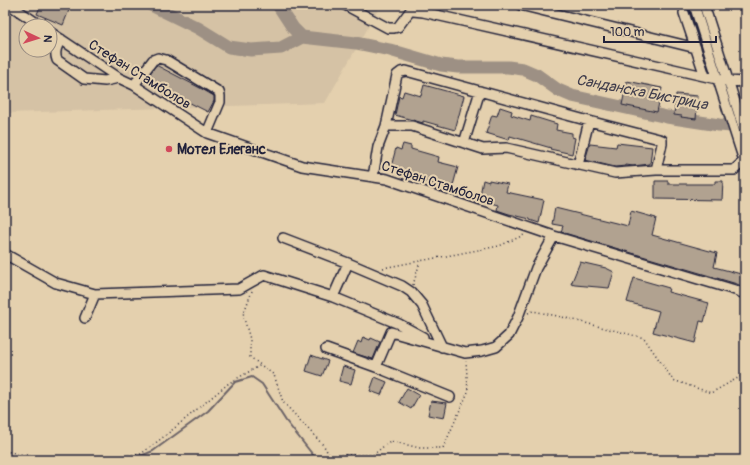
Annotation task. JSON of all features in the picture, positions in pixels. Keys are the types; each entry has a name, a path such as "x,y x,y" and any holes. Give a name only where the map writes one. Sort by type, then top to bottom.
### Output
{"street":[{"path":"10,5 29,18"},
{"path":"345,5 388,28 398,27 410,11 424,8 717,79 745,82"},
{"path":"520,5 546,8 696,48"},
{"path":"386,126 412,126 483,149 506,148 615,173 656,170 734,170 745,162 730,120 694,5"},
{"path":"704,5 745,133"},
{"path":"684,13 705,76"},
{"name":"Стефан Стамболов","path":"58,37 119,78 134,85 207,133 302,166 387,179 535,230 745,294"},
{"path":"61,39 56,50 55,56 57,60 84,79 106,81 119,78"},
{"path":"134,85 153,60 158,58 166,60 219,92 220,102 207,133"},
{"path":"372,177 378,147 386,126 397,75 406,71 589,121 658,138 662,140 662,144 656,170"},
{"path":"464,143 480,91"},
{"path":"578,165 589,121"},
{"path":"376,367 391,332 466,353 496,347 509,335 518,317 536,268 554,236"},
{"path":"283,238 348,263 402,286 411,292 422,305 442,347"},
{"path":"5,254 56,283 95,294 239,289 264,275 333,297 399,324 442,347"},
{"path":"333,297 348,263"},
{"path":"85,318 95,294"},
{"path":"326,349 376,367 450,397"}],"path":[{"path":"381,269 499,246 535,230"},
{"path":"411,292 420,262"},
{"path":"255,280 251,296 243,315 250,340 250,357 274,375 283,402 324,446 332,460"},
{"path":"518,317 533,311 644,338 673,380 711,393 745,374"},
{"path":"329,455 373,455 390,441 420,448 443,448 468,392 466,353"},
{"path":"5,451 39,458 95,459 141,454 229,383 261,365"}],"shaded area":[{"path":"5,5 381,5 325,103 7,113 5,110"}],"building":[{"path":"41,5 71,5 63,25 58,23 58,18 46,18 37,14"},
{"path":"728,5 745,5 745,7 744,11"},
{"path":"156,65 214,96 214,101 208,112 147,81"},
{"path":"627,81 662,88 657,112 622,105"},
{"path":"424,85 464,96 455,130 395,115 399,96 402,97 404,91 421,96"},
{"path":"676,94 698,96 696,119 674,115"},
{"path":"500,107 512,111 511,115 530,121 531,116 557,124 556,130 572,133 572,137 575,138 572,154 550,149 551,148 510,136 509,140 486,133 492,115 497,116"},
{"path":"617,143 652,147 650,164 615,167 585,160 590,144 616,147"},
{"path":"403,144 411,146 411,149 439,157 438,162 458,167 452,189 412,178 413,173 391,167 396,148 401,150"},
{"path":"483,180 508,184 506,192 544,200 539,223 497,210 498,205 479,200"},
{"path":"655,181 668,181 668,184 715,184 715,181 723,181 722,200 655,199"},
{"path":"555,208 628,226 631,211 656,218 652,235 717,253 714,267 745,275 745,288 737,284 561,232 563,226 552,224"},
{"path":"580,262 606,268 614,272 609,288 571,284"},
{"path":"634,278 669,288 668,292 709,303 704,322 700,321 695,343 653,332 659,311 627,302"},
{"path":"363,337 370,340 371,338 380,342 373,359 353,353 358,341 361,343"},
{"path":"311,355 328,361 322,376 306,371"},
{"path":"343,366 355,370 351,384 339,381"},
{"path":"375,377 387,382 381,395 370,391"},
{"path":"407,388 419,395 411,409 399,402"},
{"path":"431,401 447,403 444,418 428,415"}],"waterway":[{"name":"Санданска Бистрица","path":"151,5 198,28 229,47 251,50 281,48 302,37 356,43 390,50 441,65 458,67 508,67 523,69 537,75 558,90 572,96 667,117 719,125 745,127"},
{"name":"Санданска Бистрица","path":"278,5 293,28 302,37"},
{"path":"131,460 153,451 208,411 235,382 252,377 262,384 286,421 317,460"}],"place":[{"name":"Мотел Елеганс","path":"169,149"}]}
